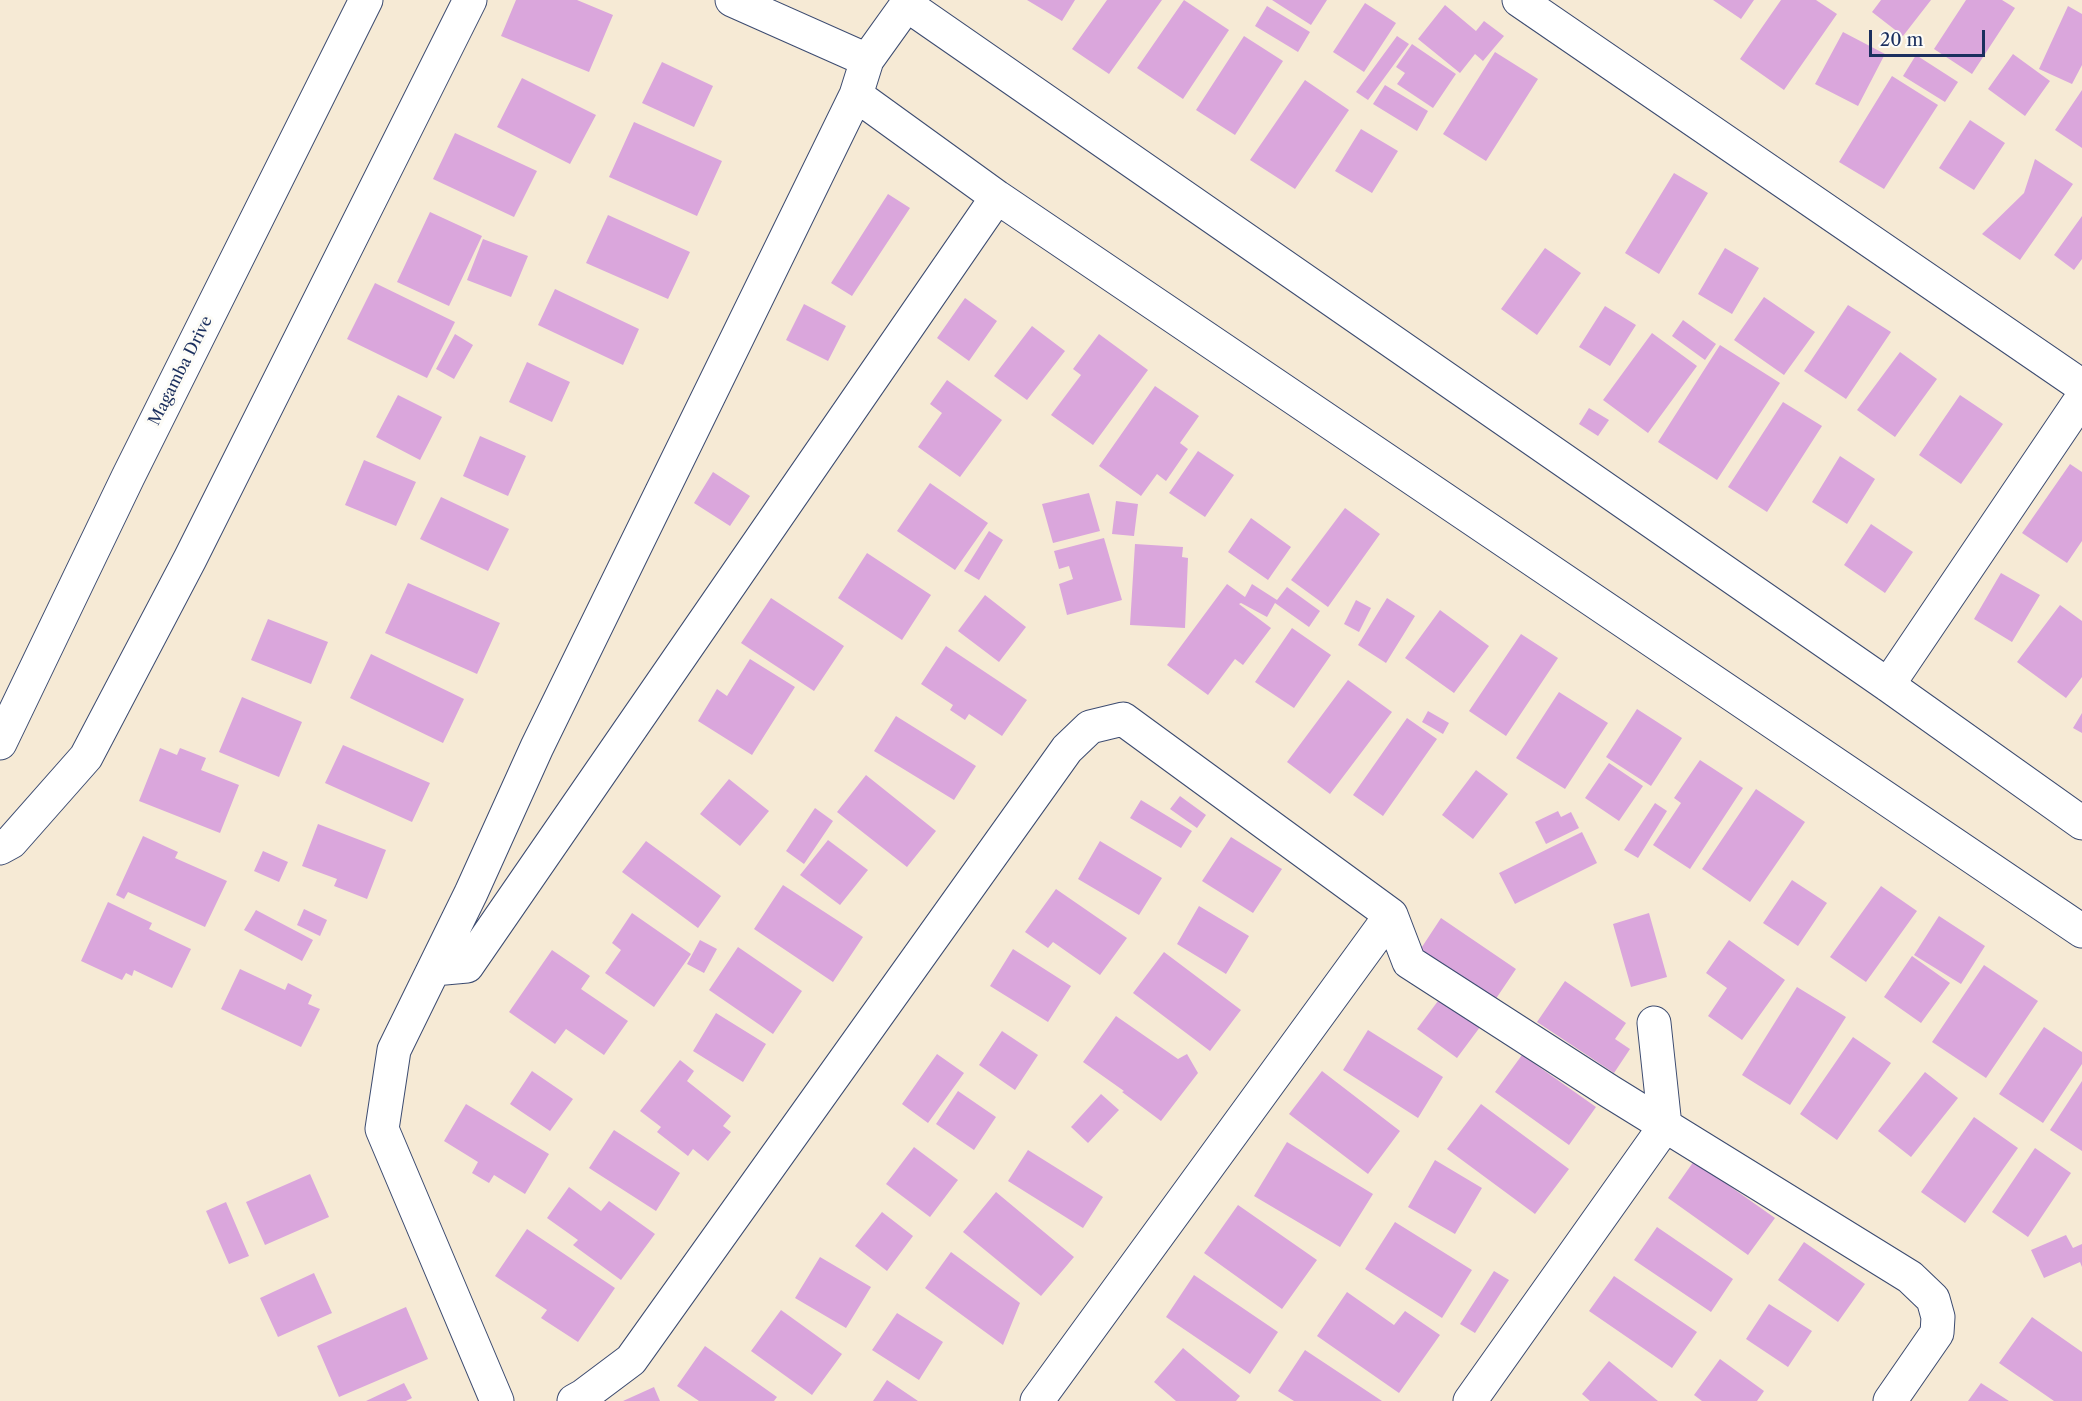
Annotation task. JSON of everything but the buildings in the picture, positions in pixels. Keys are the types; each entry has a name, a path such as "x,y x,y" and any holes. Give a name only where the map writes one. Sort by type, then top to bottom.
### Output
{"street":[{"name":"Magamba Drive","path":"0,743 128,477 366,0"},
{"path":"0,848 11,842 86,757 190,559 470,0"},
{"path":"732,0 867,60"},
{"path":"1519,0 2082,386"},
{"path":"497,1401 382,1130 394,1050 471,894 537,747 856,95 867,60 908,2 1888,685 2082,823"},
{"path":"856,95 997,197 2082,931"},
{"path":"434,969 467,966 997,197"},
{"path":"1888,685 2082,398"},
{"path":"574,1401 631,1359 1067,749 1090,727 1122,719 1391,915 1409,962 1665,1126 1910,1277 1933,1299 1938,1317 1937,1333 1890,1401"},
{"path":"1037,1401 1391,915"},
{"path":"1470,1401 1665,1126 1654,1023"}]}
